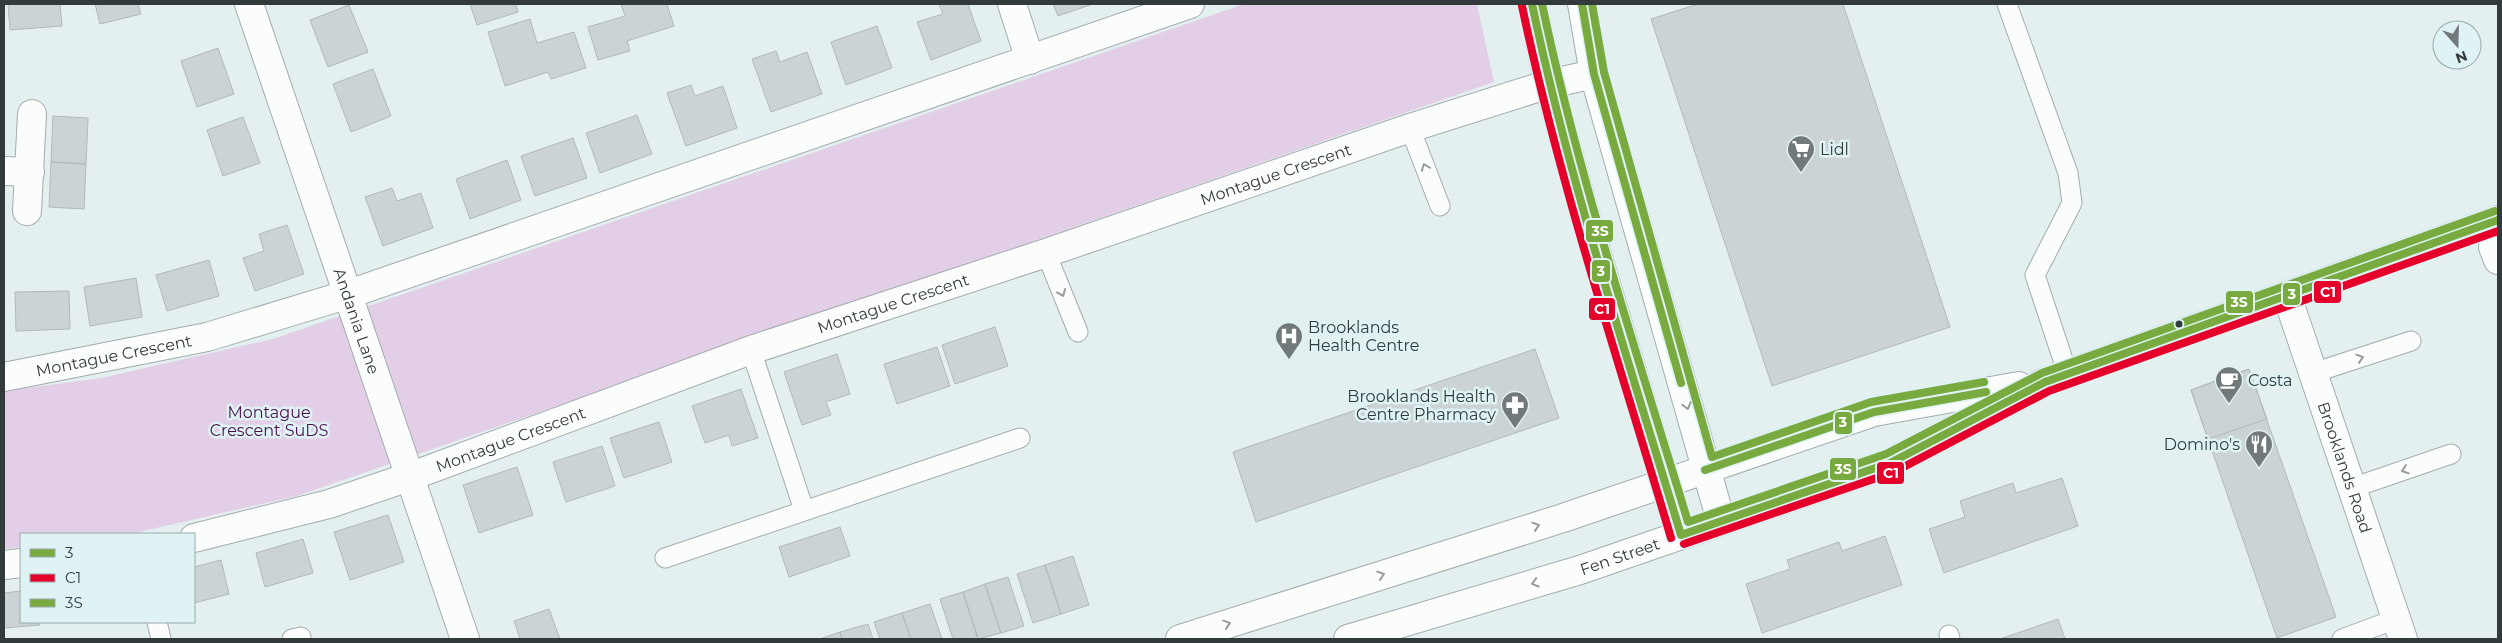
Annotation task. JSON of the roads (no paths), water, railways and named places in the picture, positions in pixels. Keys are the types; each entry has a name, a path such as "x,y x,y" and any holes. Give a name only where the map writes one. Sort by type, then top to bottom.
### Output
{"street":[{"name":"Andania Lane","path":"249,4 465,639"},
{"path":"1012,4 1030,60"},
{"name":"Montague Crescent","path":"4,377 207,337 349,294 1190,4"},
{"path":"1532,4 1549,84 1664,483 1681,535"},
{"path":"1582,4 1594,74 1721,521"},
{"name":"Montague Crescent","path":"195,538 329,504 409,477 751,350 1046,253 1410,128 1549,84 1594,74"},
{"path":"27,211 32,114"},
{"path":"4,171 30,172"},
{"name":"Fen Street","path":"1348,639 1580,570 1890,463 2056,378 2498,220"},
{"name":"Brooklands Road","path":"2287,296 2399,629"},
{"path":"1180,639 1563,518 1874,412 2056,378"},
{"path":"4,565 20,563"}],"lane":[{"path":"2007,4 2068,173 2072,203 2035,275 2056,378"},
{"path":"1410,128 1440,206"},
{"path":"1046,253 1078,332"},
{"path":"2313,373 2411,341"},
{"path":"751,350 804,510"},
{"path":"665,558 1020,438"},
{"path":"2352,488 2451,454"},
{"path":"157,623 161,639"},
{"path":"2342,639 2399,629"}],"place":[{"name":"Lidl","path":"1801,173"},
{"name":"Brooklands Health Centre","path":"1289,360"},
{"name":"Costa","path":"2229,404"},
{"name":"Brooklands Health Centre Pharmacy","path":"1515,429"},
{"name":"Domino's","path":"2259,468"}],"park label":[{"name":"Montague Crescent SuDS","path":"269,421"}]}
